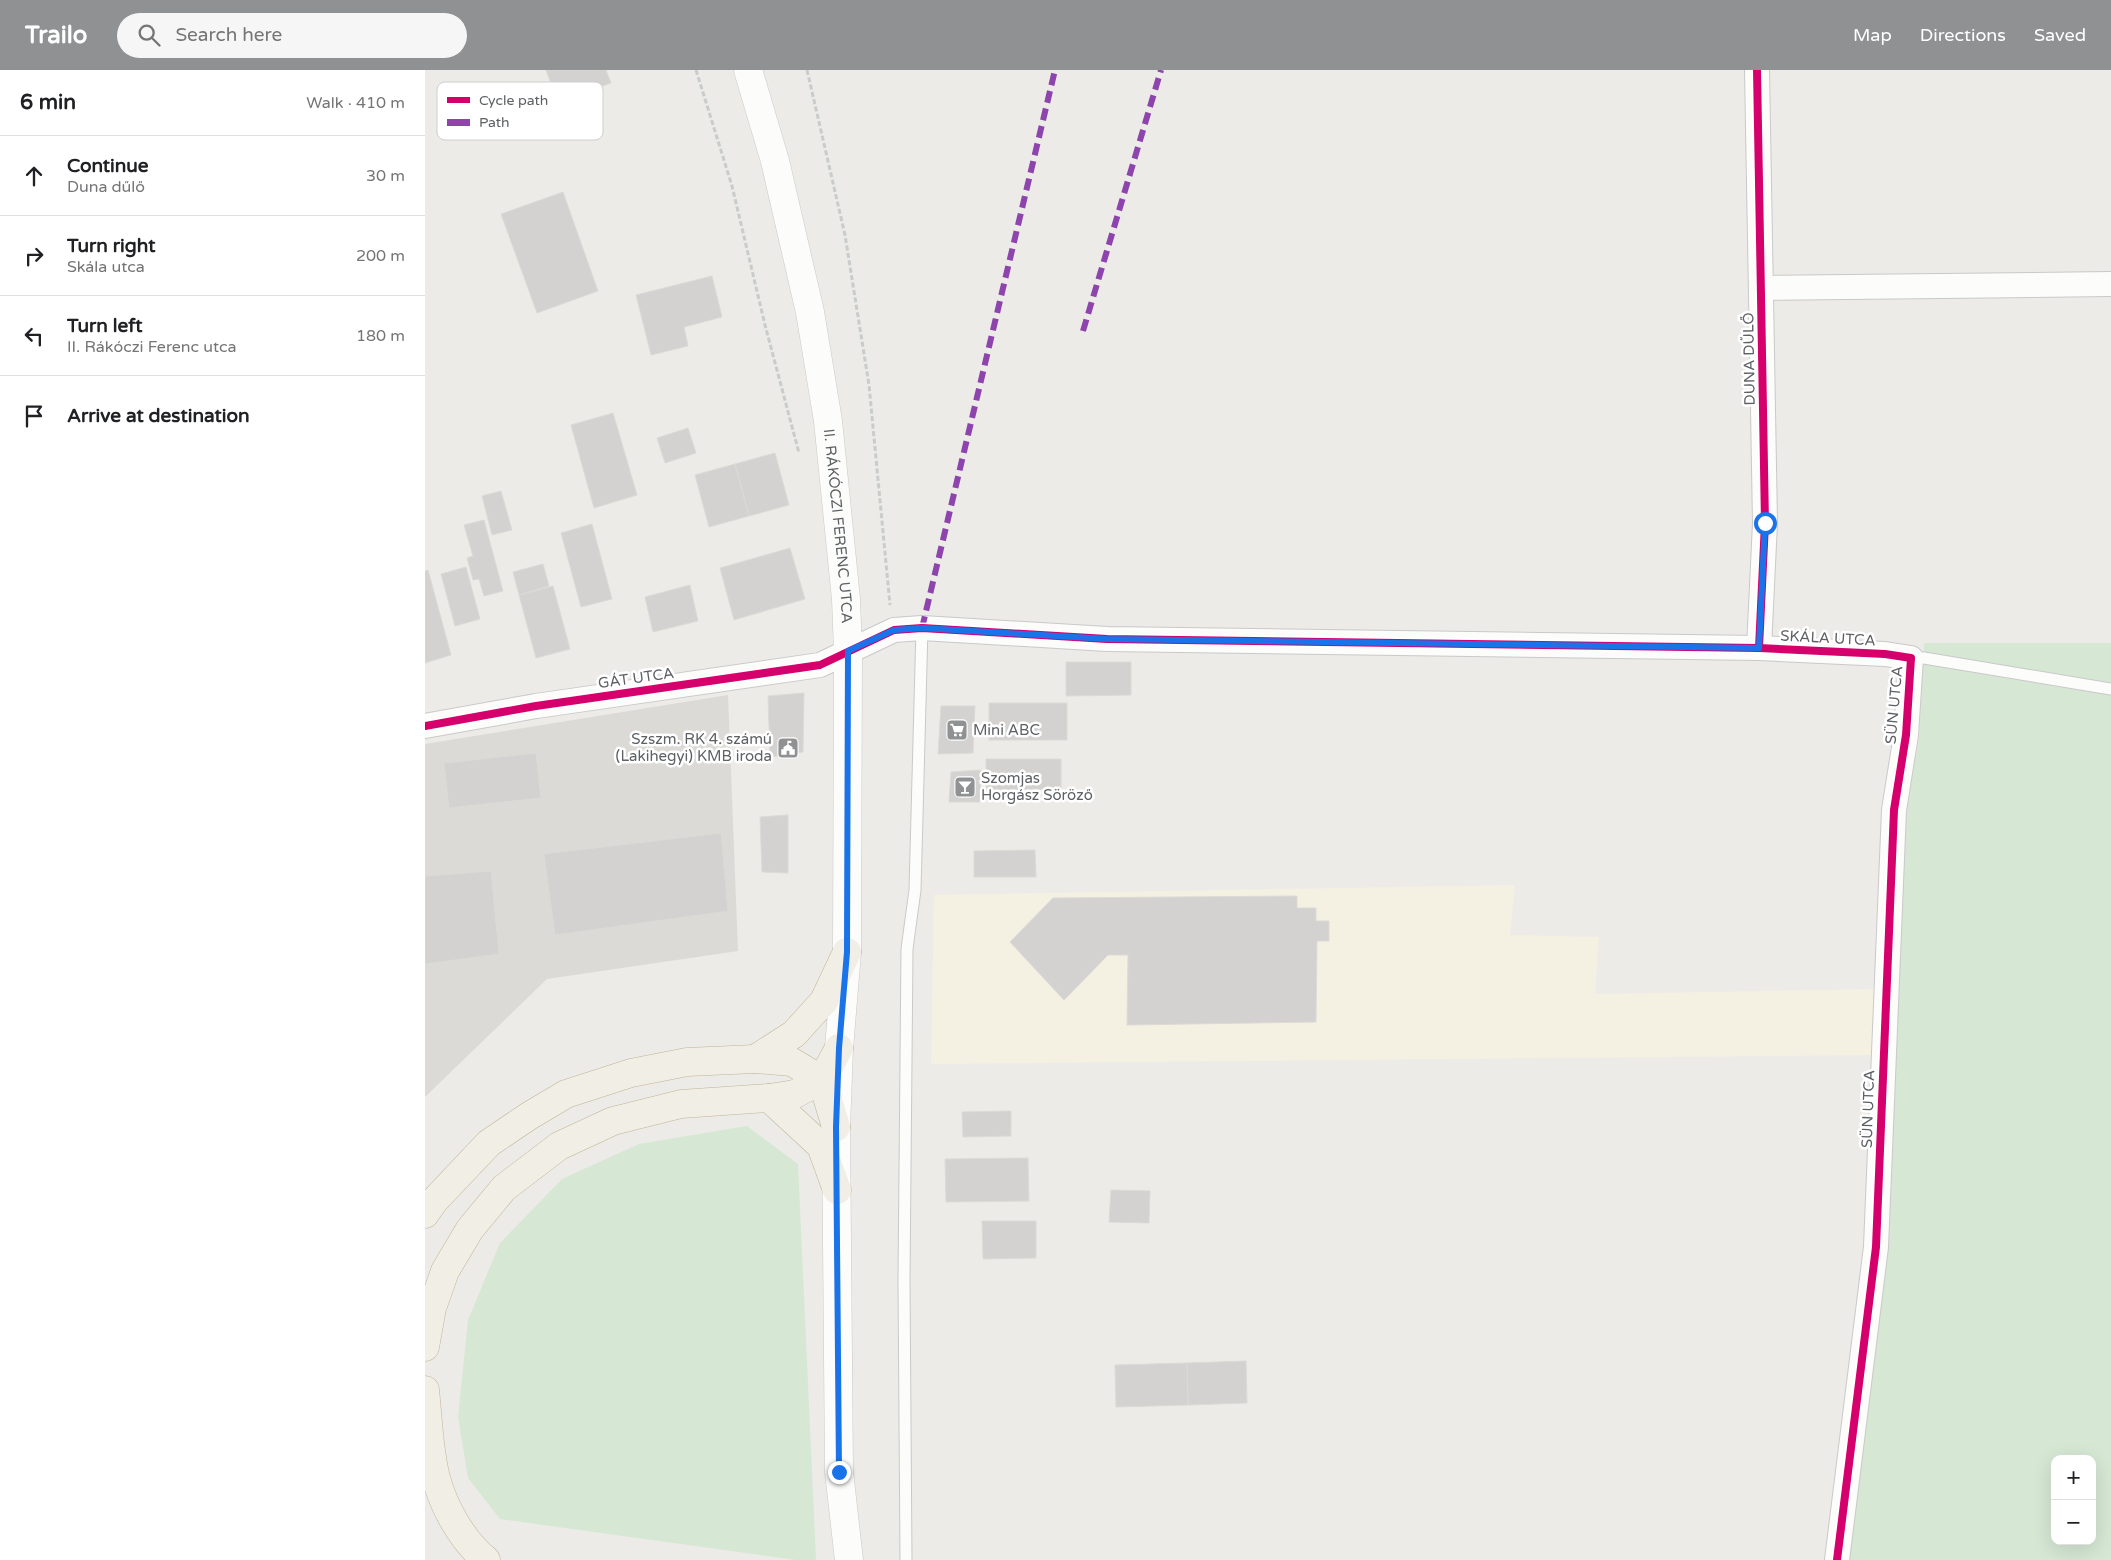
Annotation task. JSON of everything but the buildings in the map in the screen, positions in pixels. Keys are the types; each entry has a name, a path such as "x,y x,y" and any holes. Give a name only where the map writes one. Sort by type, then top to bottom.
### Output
{"highway":[{"path":"755,1059 794,1034 824,1001 847,952"},
{"path":"425,1347 432,1308 445,1272 470,1229 504,1188 559,1146 613,1122 681,1104 769,1098 795,1094 822,1080 839,1048"},
{"path":"425,1214 434,1201 489,1143 566,1094 631,1073 687,1062 755,1059 792,1062 822,1080 836,1127"},
{"path":"769,1098 821,1146 837,1190"},
{"path":"425,1390 436,1478 452,1519 477,1553 486,1560"}],"main road":[{"name":"II. RÁKÓCZI FERENC UTCA","path":"748,70 775,161 810,312 828,421 846,599 848,651 847,952 839,1048 836,1127 839,1472 849,1560"}],"street":[{"name":"DUNA DŰLŐ","path":"1757,70 1765,523 1759,648"},
{"path":"1762,288 2111,284"},
{"name":"SKÁLA UTCA","path":"848,651 894,630 922,628 1107,639 1759,648 1885,654 1911,658"},
{"name":"GÁT UTCA","path":"425,726 536,706 820,665 848,651"},
{"name":"SÜN UTCA","path":"1837,1560 1876,1247 1894,810 1906,735 1911,658"}],"lane":[{"path":"906,1560 904,1281 907,948 915,890 922,628"},
{"path":"1911,658 1924,658 2111,689"}],"path":[{"path":"696,70 731,186 800,456"},
{"path":"807,70 845,235 869,385 888,593 894,630"}],"shaded area":[{"path":"728,695 738,951 547,979 425,1097 425,744"},
{"path":"1515,885 1510,935 1599,937 1595,994 1877,989 1874,1055 931,1064 934,895"}],"green space":[{"path":"1924,643 2111,643 2111,1560 1848,1560 1906,808 1919,739"},
{"path":"747,1126 798,1164 816,1560 796,1560 500,1519 468,1478 458,1417 468,1320 500,1243 562,1179 639,1144"}],"marked path":[{"path":"922,628 1055,70"},
{"path":"1083,331 1161,70"}],"cycle path":[{"path":"1757,70 1765,523 1759,648"},
{"path":"425,726 536,706 820,665 894,630 922,628 1107,639 1759,648 1885,654 1911,658 1906,735 1894,810 1876,1247 1837,1560"}],"place":[{"name":"Mini ABC","path":"957,730"},
{"name":"Szszm. RK 4. számú (Lakihegyi) KMB iroda","path":"788,748"},
{"name":"Szomjas Horgász Söröző","path":"965,787"}],"route":[{"path":"839,1472 836,1127 839,1048 847,952 848,651 894,630 922,628 1107,639 1759,648 1765,523"}]}
